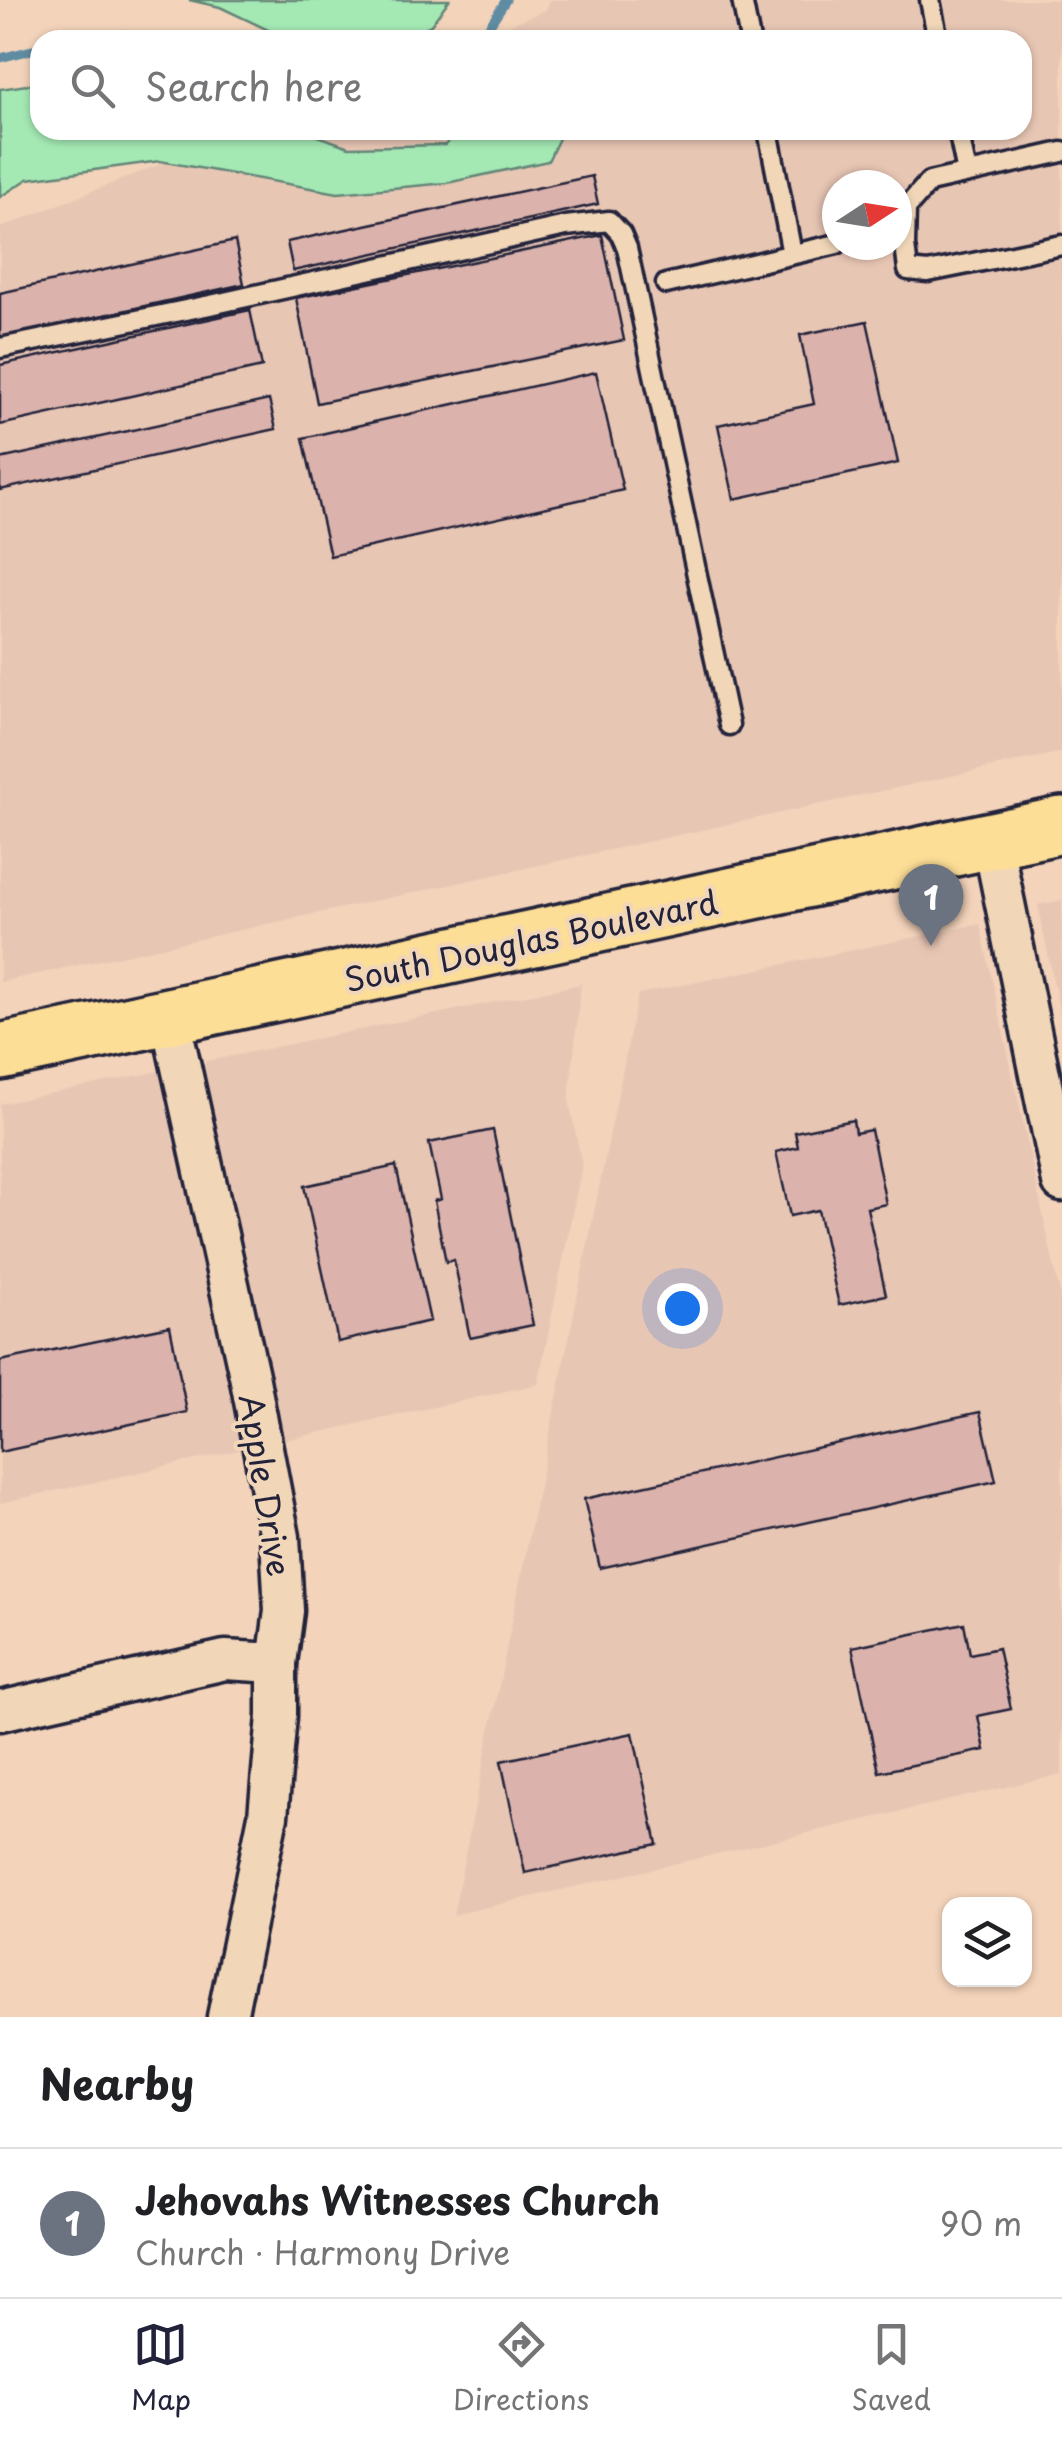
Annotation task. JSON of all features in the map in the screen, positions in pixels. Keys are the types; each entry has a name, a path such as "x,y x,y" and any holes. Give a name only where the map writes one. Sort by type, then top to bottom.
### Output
{"main road":[{"name":"South Douglas Boulevard","path":"0,1052 1062,825"}],"street":[{"path":"992,840 1062,1182"},
{"name":"Apple Drive","path":"170,1017 246,1361 280,1537 284,1611 268,1816 227,2017"},
{"path":"0,1711 224,1660 277,1664"}],"lane":[{"path":"742,0 748,30"},
{"path":"930,0 936,30"},
{"path":"770,140 792,254"},
{"path":"960,140 967,173"},
{"path":"912,201 929,182 1062,152"},
{"path":"0,348 566,226 610,222 627,248 729,726"},
{"path":"906,260 908,270 928,272 1062,245"},
{"path":"666,284 822,247"}],"shaded area":[{"path":"550,0 1062,0 1062,752 0,982 0,228 221,140 1032,140 1032,30 497,30 546,10"},
{"path":"1062,900 1062,1023 1038,905"},
{"path":"980,924 1062,1303 1062,1774 453,1915 638,994"},
{"path":"581,984 569,1100 582,1165 538,1384 0,1503 0,1104"}],"green space":[{"path":"189,0 449,0 431,25 421,30 268,30 220,7"},
{"path":"30,84 30,140 329,140 349,147 445,145 450,140 558,140 548,161 447,183 338,193 160,161 28,179 0,197 0,89"}],"building":[{"path":"592,176 598,204 293,271 287,242"},
{"path":"602,235 624,340 317,403 296,298"},
{"path":"235,241 244,284 0,338 0,293"},
{"path":"250,310 262,367 0,425 0,365"},
{"path":"867,321 898,463 734,499 718,425 814,404 800,335"},
{"path":"596,372 623,490 330,556 303,438"},
{"path":"269,400 276,429 0,490 0,459"},
{"path":"853,1120 855,1133 871,1130 886,1204 867,1208 886,1295 839,1305 818,1210 790,1216 776,1152 798,1147 795,1132"},
{"path":"493,1130 533,1325 470,1338 454,1260 446,1262 434,1201 441,1199 429,1143"},
{"path":"396,1166 430,1321 338,1342 304,1186"},
{"path":"170,1326 187,1412 0,1452 0,1361"},
{"path":"980,1412 996,1481 600,1568 584,1499"},
{"path":"964,1623 970,1654 998,1648 1011,1709 978,1716 985,1750 879,1772 852,1647"},
{"path":"633,1733 657,1844 525,1873 501,1761"}],"waterway":[{"path":"486,30 506,0"},
{"path":"0,58 30,50"}],"place":[{"name":"Jehovahs Witnesses Church","path":"931,946"}]}
